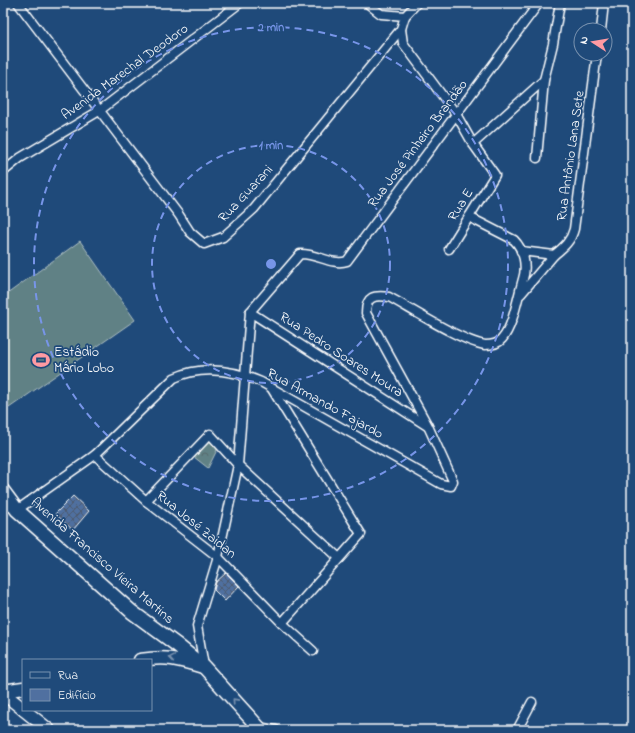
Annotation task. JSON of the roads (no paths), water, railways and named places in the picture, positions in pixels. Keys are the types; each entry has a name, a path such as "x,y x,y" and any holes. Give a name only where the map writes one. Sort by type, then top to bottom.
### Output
{"main road":[{"name":"Avenida Francisco Vieira Martins","path":"3,491 17,510 132,612 204,667 260,728"},
{"path":"147,659 162,657 175,658 204,667"},
{"path":"3,692 22,688"},
{"path":"3,692 22,708"},
{"path":"25,711 45,727"},
{"path":"42,711 45,727"}],"street":[{"path":"18,3 99,111"},
{"name":"Avenida Marechal Deodoro","path":"3,172 20,158 99,111 240,3"},
{"path":"367,3 381,14 405,16"},
{"path":"417,3 405,16 401,29 402,43 456,114 473,144 544,80"},
{"name":"Rua José Pinheiro Brandão","path":"250,312 300,254 307,254 340,263 347,261 539,3"},
{"path":"537,158 544,80 554,44 560,3"},
{"path":"602,22 604,3"},
{"name":"Rua Guarani","path":"99,111 179,215 190,232 204,244 223,237 254,209 401,29"},
{"name":"Rua Antônio Lana Sete","path":"518,298 554,254 567,245 572,238 597,62"},
{"name":"Rua E","path":"449,249 495,176 473,144"},
{"path":"469,217 514,240 518,244 521,250 525,273 518,298"},
{"path":"521,250 554,254"},
{"name":"Rua Armando Fajardo","path":"17,510 95,455 174,378 185,372 197,370 229,372 246,376 271,388 441,484 451,486 453,481 428,426 366,313 366,304 371,298 379,296 389,297 460,336 484,345 497,343 504,336 518,298"},
{"path":"204,667 197,626 218,557 238,465 250,312"},
{"name":"Rua Pedro Soares Moura","path":"250,312 428,426"},
{"path":"271,388 361,534 282,623"},
{"path":"146,501 210,434 238,465 339,558"},
{"name":"Rua José Zaidan","path":"95,455 146,501 218,557 282,623 314,651"},
{"path":"517,730 532,702"},
{"path":"260,728 276,730"}],"place":[{"name":"Estádio Mário Lobo","path":"41,360"}]}
